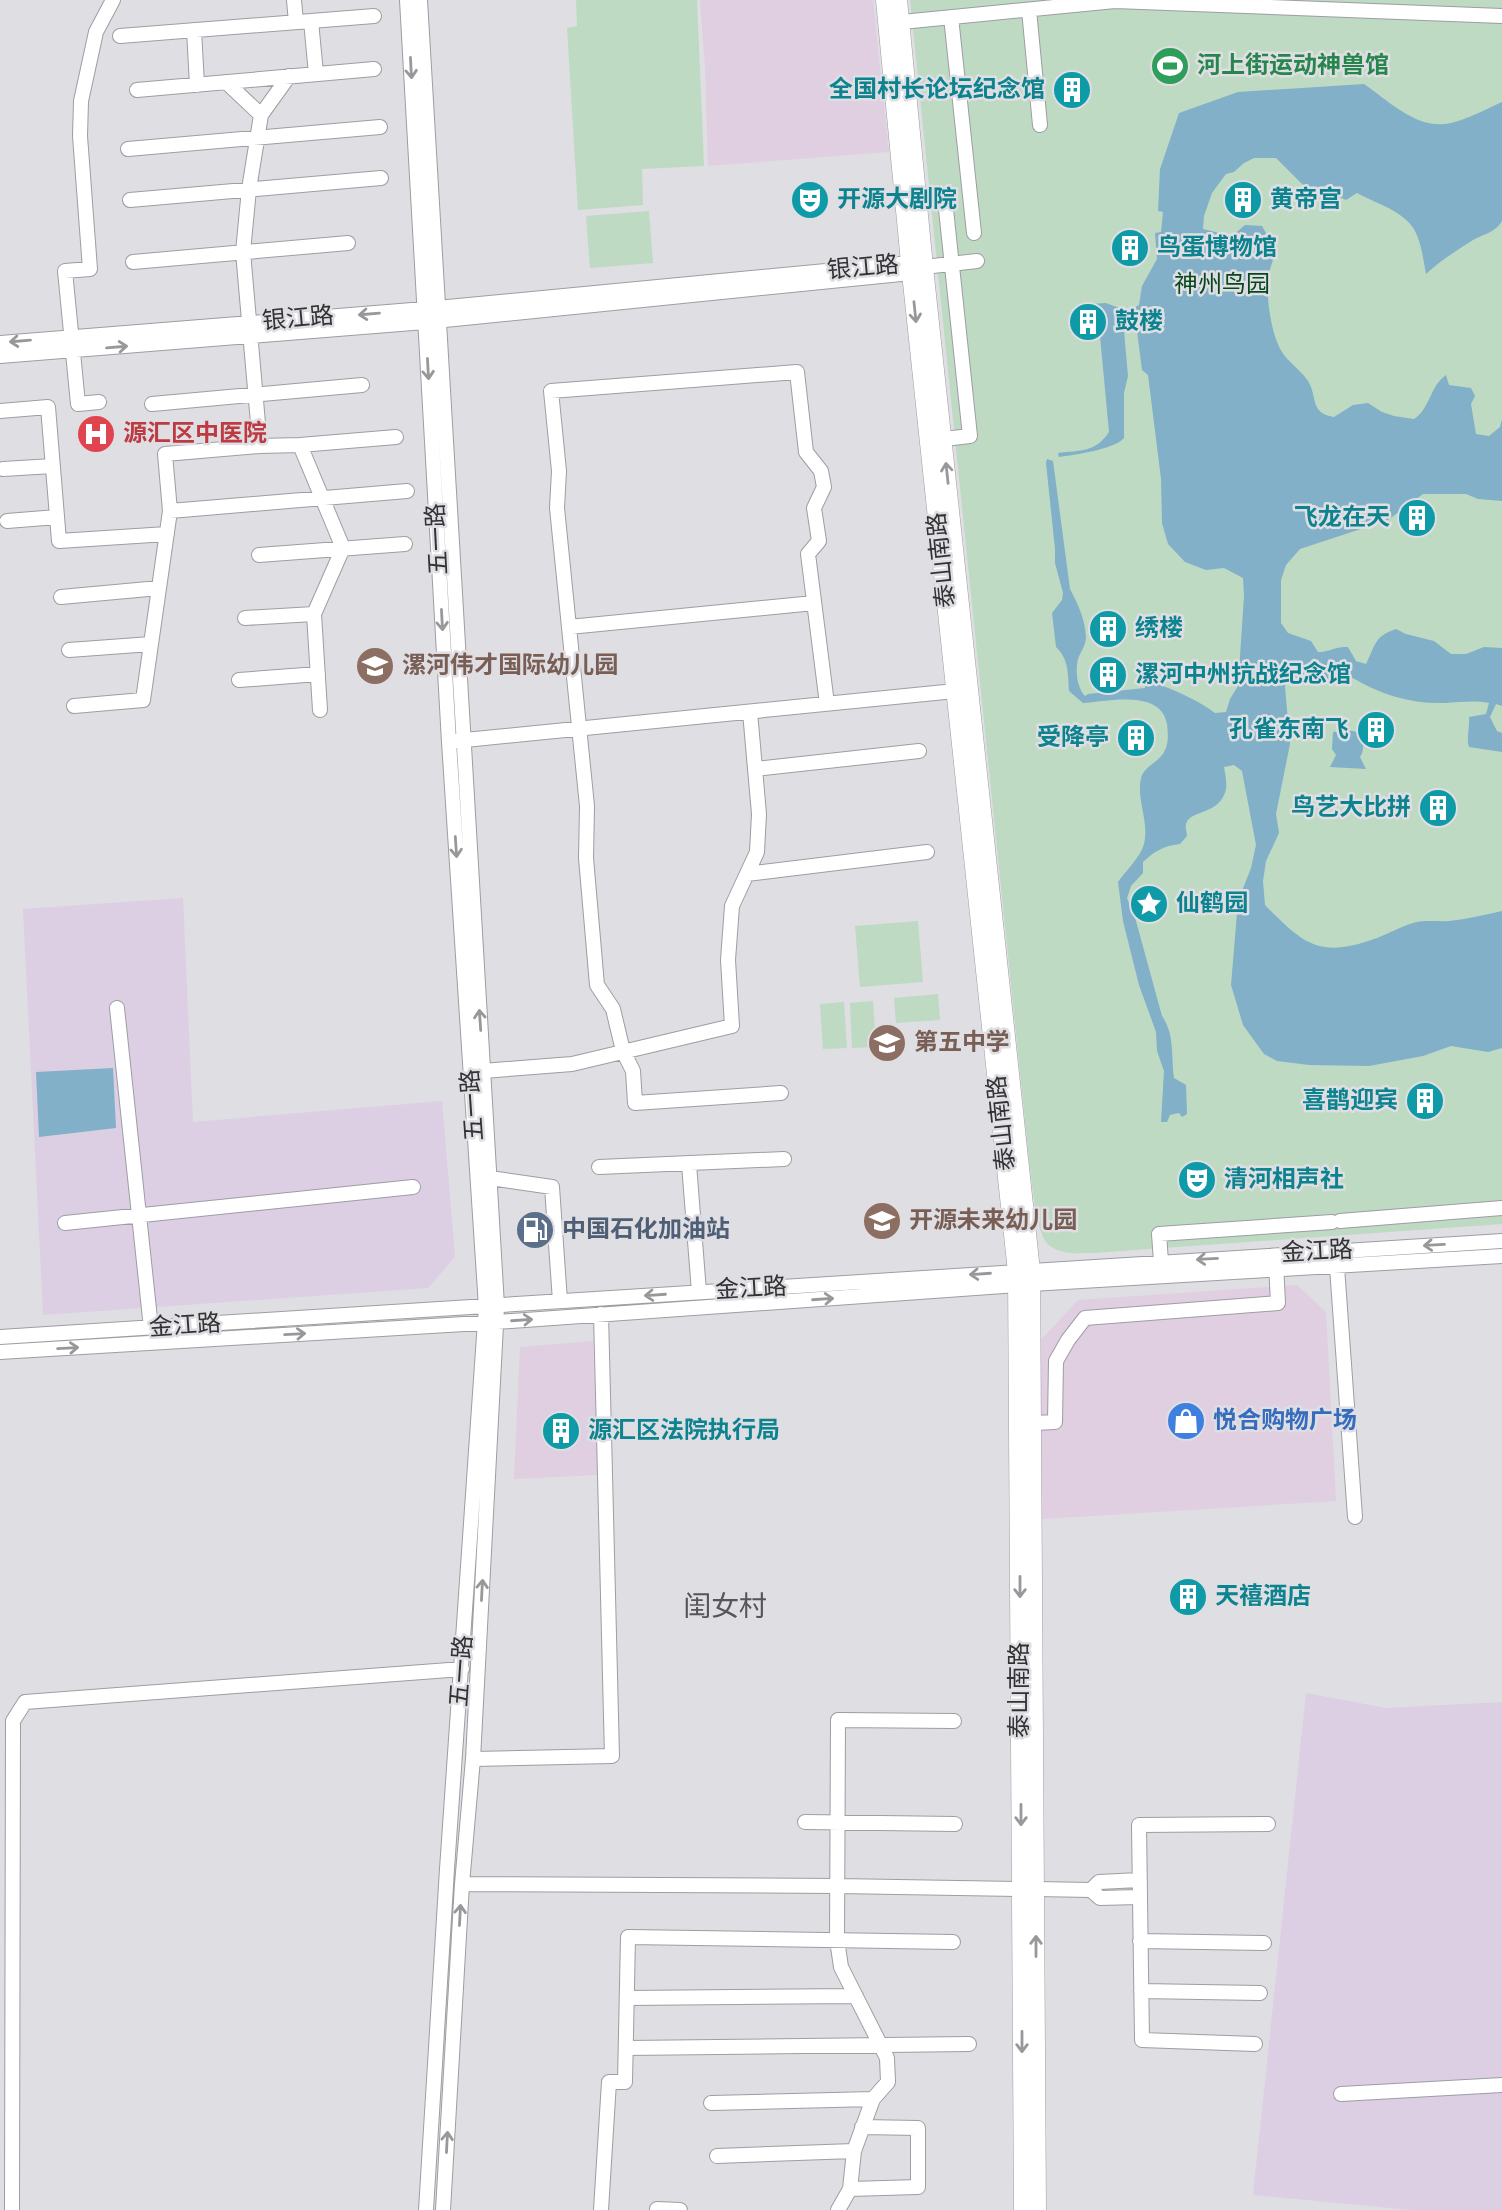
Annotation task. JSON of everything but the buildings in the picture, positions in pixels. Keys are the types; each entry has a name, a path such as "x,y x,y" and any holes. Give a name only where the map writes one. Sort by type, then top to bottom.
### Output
{"main road":[{"name":"泰山南路","path":"885,0 894,23"},
{"name":"泰山南路","path":"898,0 894,23 915,268 963,690 1024,1278 1033,1423 1026,1477"},
{"name":"泰山南路","path":"915,268 944,439 963,690"},
{"name":"泰山南路","path":"1023,2210 1028,1889 1024,1278"},
{"name":"泰山南路","path":"1028,1889 1037,2210"}],"street":[{"path":"99,402 78,404 65,271 90,269 80,136 81,101 96,32 113,0"},
{"path":"294,0 303,22 316,74"},
{"name":"五一路","path":"407,0 431,315 491,1307"},
{"name":"五一路","path":"420,0 431,315"},
{"path":"894,23 1115,1 1502,16"},
{"path":"1028,10 1040,125"},
{"path":"120,36 374,16"},
{"path":"951,17 974,233"},
{"path":"194,30 198,85"},
{"path":"137,90 374,69"},
{"path":"260,446 243,252 249,189 261,115 289,76"},
{"path":"226,82 261,115"},
{"path":"128,149 380,127"},
{"path":"130,200 381,177"},
{"path":"944,439 970,436 945,200"},
{"path":"133,262 348,243"},
{"name":"银江路","path":"0,356 72,344 431,315 977,261"},
{"name":"银江路","path":"0,343 72,344"},
{"path":"781,1093 635,1103 633,1071 624,1052 613,1009 597,985 586,858 587,806 557,508 559,471 551,391 797,372 806,452 821,471 824,487 814,509 819,541 808,554 827,704"},
{"path":"152,404 362,385"},
{"path":"0,411 48,407 60,541 167,534"},
{"path":"74,706 143,700 170,510 165,454 396,437"},
{"path":"299,445 343,548 314,614 320,710"},
{"path":"3,469 53,466"},
{"path":"170,510 407,491"},
{"path":"7,521 57,517"},
{"path":"259,555 405,544"},
{"path":"61,597 159,589"},
{"path":"569,627 814,603"},
{"path":"245,618 314,614"},
{"path":"69,650 151,644"},
{"path":"239,680 318,674"},
{"path":"456,741 963,690"},
{"path":"483,1071 572,1064 732,1026 728,960 732,906 757,852 759,814 750,712"},
{"name":"五一路","path":"443,2210 463,1876 473,1759 491,1322 490,1178 456,741"},
{"path":"755,769 919,751"},
{"path":"747,873 928,852"},
{"path":"117,1008 151,1328"},
{"path":"599,1167 784,1159"},
{"path":"689,1164 699,1292"},
{"path":"490,1178 552,1187 560,1301"},
{"path":"65,1223 414,1187"},
{"path":"1161,1262 1159,1234 1502,1208"},
{"name":"金江路","path":"1024,1278 1161,1262 1502,1241"},
{"path":"1033,1423 1055,1422 1056,1361 1085,1318 1278,1303 1276,1255"},
{"name":"金江路","path":"0,1352 491,1322 601,1314 775,1295 1024,1278 1277,1271 1502,1256"},
{"path":"1337,1267 1355,1517"},
{"name":"金江路","path":"0,1337 699,1292 775,1295"},
{"path":"473,1759 612,1756 601,1314"},
{"name":"五一路","path":"426,2210 447,1868 491,1322"},
{"path":"12,2210 13,1721 25,1702 462,1669"},
{"path":"838,2210 850,2189 854,2151 862,2127 873,2099 888,2082 887,2058 841,1967 837,1940 838,1720 954,1721"},
{"path":"805,1822 955,1824"},
{"path":"1255,2044 1142,2040 1139,1825 1268,1824"},
{"path":"447,1868 463,1876 1091,1890 1100,1898 1139,1897"},
{"path":"1091,1890 1099,1882 1139,1880"},
{"path":"601,2210 609,2082 625,2082 628,1937 953,1941"},
{"path":"1140,1941 1264,1942"},
{"path":"1141,1991 1260,1993"},
{"path":"627,1998 856,1996"},
{"path":"626,2048 969,2044"},
{"path":"1341,2094 1502,2085"},
{"path":"711,2103 873,2099"},
{"path":"850,2189 918,2187 918,2128 862,2127"},
{"path":"717,2156 854,2151"},
{"path":"657,2209 680,2210"}],"shaded area":[{"path":"700,0 873,0 889,152 708,166"},
{"path":"183,898 193,1122 442,1101 455,1257 428,1288 43,1315 23,909"},
{"name":"悦合购物广场","path":"1297,1285 1326,1312 1336,1501 1042,1519 1040,1341 1078,1300"},
{"path":"593,1341 598,1475 514,1479 520,1347"},
{"path":"1306,1693 1386,1708 1502,1702 1502,2210 1411,2210 1253,2195"}],"green space":[{"path":"576,0 697,0 704,166 642,169 643,205 578,210 567,28 577,26"},
{"name":"神州鸟园","path":"910,0 1502,0 1502,1224 1093,1253 1060,1251 1045,1240 1038,1219 1029,1160"},
{"path":"649,211 653,263 590,268 586,216"},
{"path":"918,921 923,982 860,987 855,926"},
{"path":"938,994 940,1020 896,1023 894,998"},
{"path":"873,1001 876,1047 852,1048 850,1003"},
{"path":"844,1002 847,1048 823,1049 820,1004"}],"water":[{"path":"1364,84 1404,113 1427,123 1451,123 1502,102 1502,221 1496,228 1473,240 1426,274 1417,236 1406,219 1357,193 1346,200 1303,185 1276,158 1254,158 1234,172 1226,174 1212,193 1204,216 1203,229 1232,236 1245,225 1262,226 1274,251 1268,286 1270,316 1275,336 1285,356 1308,381 1317,408 1326,415 1334,417 1353,405 1368,403 1382,412 1414,419 1424,409 1436,385 1446,375 1449,385 1471,388 1475,396 1471,404 1476,434 1489,436 1500,427 1502,419 1502,501 1478,499 1466,494 1423,494 1388,520 1300,549 1286,565 1281,580 1281,623 1288,633 1311,641 1318,652 1348,647 1356,661 1366,664 1379,639 1396,629 1434,641 1451,654 1466,654 1484,647 1502,648 1502,706 1496,704 1490,717 1497,731 1502,733 1502,752 1469,747 1469,717 1486,714 1489,703 1420,702 1385,693 1351,677 1335,683 1286,676 1290,744 1276,814 1279,833 1266,861 1263,881 1265,905 1303,939 1327,947 1357,944 1417,922 1456,920 1502,911 1502,1048 1488,1052 1451,1046 1423,1056 1369,1066 1309,1065 1277,1061 1264,1054 1243,1025 1231,985 1238,901 1251,868 1256,845 1242,771 1234,765 1224,767 1226,789 1223,798 1212,808 1189,819 1186,826 1187,836 1180,844 1160,850 1143,862 1143,873 1131,886 1127,898 1162,1016 1169,1031 1174,1078 1186,1085 1187,1114 1182,1117 1179,1113 1170,1115 1167,1122 1161,1122 1164,1071 1157,1051 1156,1032 1139,985 1123,921 1118,882 1143,847 1145,830 1140,796 1141,778 1145,770 1160,758 1165,750 1168,741 1167,724 1163,713 1144,701 1083,703 1069,691 1066,662 1056,647 1052,613 1062,600 1063,593 1055,563 1046,463 1047,459 1053,461 1070,589 1081,612 1085,630 1085,643 1077,668 1078,684 1082,693 1085,696 1145,688 1144,680 1162,685 1215,713 1226,712 1238,686 1243,578 1224,568 1206,570 1185,562 1168,544 1162,523 1161,479 1148,375 1142,370 1134,308 1139,305 1142,286 1157,259 1155,233 1161,232 1163,212 1158,211 1160,169 1179,113 1238,92"},
{"path":"1106,303 1122,309 1128,376 1124,393 1124,438 1103,448 1059,457 1058,453 1093,447 1109,432 1098,315 1089,311 1090,304"},
{"path":"1333,732 1358,732 1362,738 1360,757 1366,769 1330,767 1336,755 1332,749"},
{"path":"113,1068 116,1128 39,1137 36,1072"}],"place":[{"name":"河上街运动神兽馆","path":"1170,66"},
{"name":"全国村长论坛纪念馆","path":"1072,90"},
{"name":"开源大剧院","path":"810,200"},
{"name":"黄帝宫","path":"1243,200"},
{"name":"鸟蛋博物馆","path":"1130,248"},
{"name":"鼓楼","path":"1088,322"},
{"name":"源汇区中医院","path":"96,434"},
{"name":"飞龙在天","path":"1417,518"},
{"name":"绣楼","path":"1108,629"},
{"name":"漯河伟才国际幼儿园","path":"375,666"},
{"name":"漯河中州抗战纪念馆","path":"1108,675"},
{"name":"孔雀东南飞","path":"1376,730"},
{"name":"受降亭","path":"1136,738"},
{"name":"鸟艺大比拼","path":"1438,808"},
{"name":"仙鹤园","path":"1149,904"},
{"name":"第五中学","path":"887,1043"},
{"name":"喜鹊迎宾","path":"1425,1101"},
{"name":"清河相声社","path":"1197,1180"},
{"name":"开源未来幼儿园","path":"882,1221"},
{"name":"中国石化加油站","path":"535,1230"},
{"name":"悦合购物广场","path":"1186,1421"},
{"name":"源汇区法院执行局","path":"561,1431"},
{"name":"天禧酒店","path":"1188,1597"}],"district":[{"name":"闺女村","path":"725,1608"}]}
